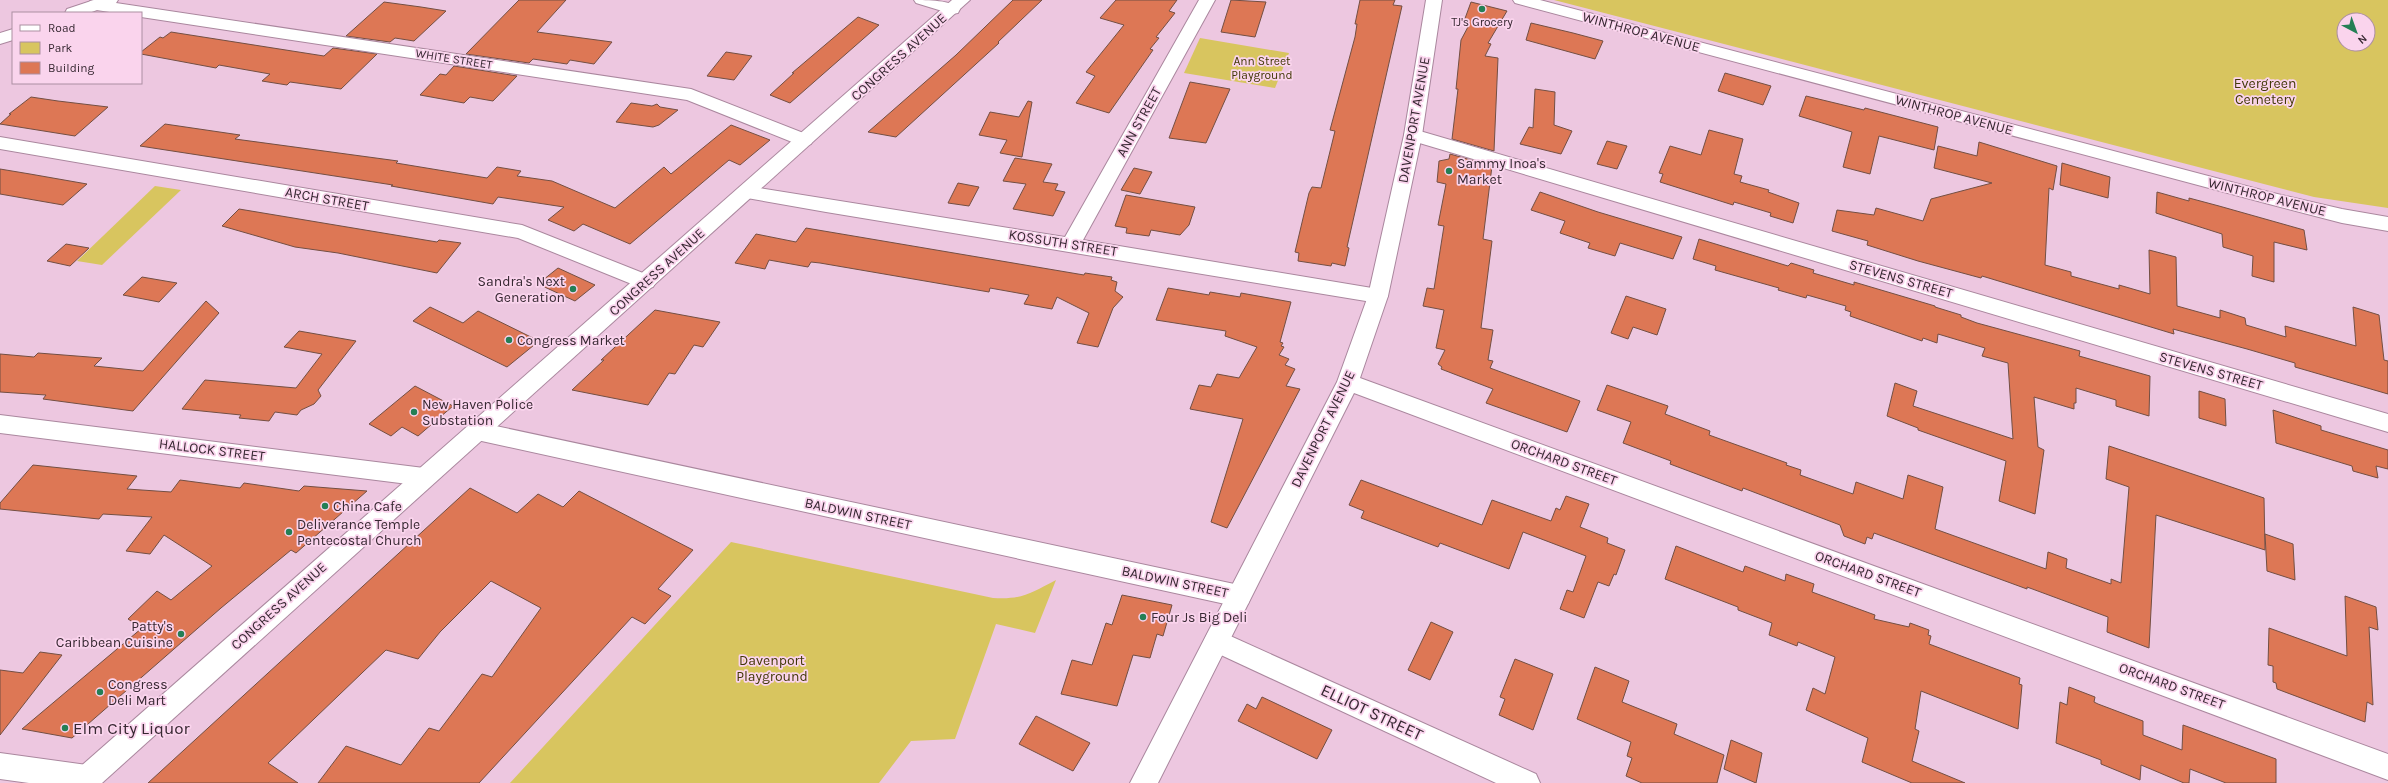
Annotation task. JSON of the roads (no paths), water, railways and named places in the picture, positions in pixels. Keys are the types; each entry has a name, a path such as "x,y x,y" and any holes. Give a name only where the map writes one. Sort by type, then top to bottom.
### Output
{"street":[{"path":"922,0 957,5"},
{"name":"ANN STREET","path":"1071,244 1207,0"},
{"name":"DAVENPORT AVENUE","path":"1144,783 1348,382 1378,296 1413,135 1434,0"},
{"name":"WINTHROP AVENUE","path":"1521,0 2269,198 2342,216 2388,224"},
{"path":"76,12 103,2"},
{"name":"WHITE STREET","path":"103,2 691,95 804,140"},
{"name":"CONGRESS AVENUE","path":"84,781 424,477 957,5"},
{"path":"0,39 12,34"},
{"name":"STEVENS STREET","path":"1413,135 2388,423"},
{"name":"ARCH STREET","path":"0,143 522,232 646,282"},
{"name":"KOSSUTH STREET","path":"747,192 907,220 1071,244 1378,296"},
{"name":"ORCHARD STREET","path":"1348,382 2388,766"},
{"name":"HALLOCK STREET","path":"0,424 424,477"},
{"name":"BALDWIN STREET","path":"477,431 1239,596"},
{"name":"ELLIOT STREET","path":"1217,641 1526,783"},
{"path":"0,766 84,781"}],"place":[{"name":"TJ's Grocery","path":"1482,9"},
{"name":"Sammy Inoa's Market","path":"1449,171"},
{"name":"Sandra's Next Generation","path":"573,289"},
{"name":"Congress Market","path":"509,340"},
{"name":"New Haven Police Substation","path":"414,412"},
{"name":"China Cafe","path":"325,506"},
{"name":"Deliverance Temple Pentecostal Church","path":"289,532"},
{"name":"Four Js Big Deli","path":"1143,617"},
{"name":"Patty's Caribbean Cuisine","path":"181,634"},
{"name":"Congress Deli Mart","path":"100,692"},
{"name":"Elm City Liquor","path":"65,728"}],"park label":[{"name":"Ann Street Playground","path":"1262,68"},
{"name":"Evergreen Cemetery","path":"2265,92"},
{"name":"Davenport Playground","path":"772,668"}]}
